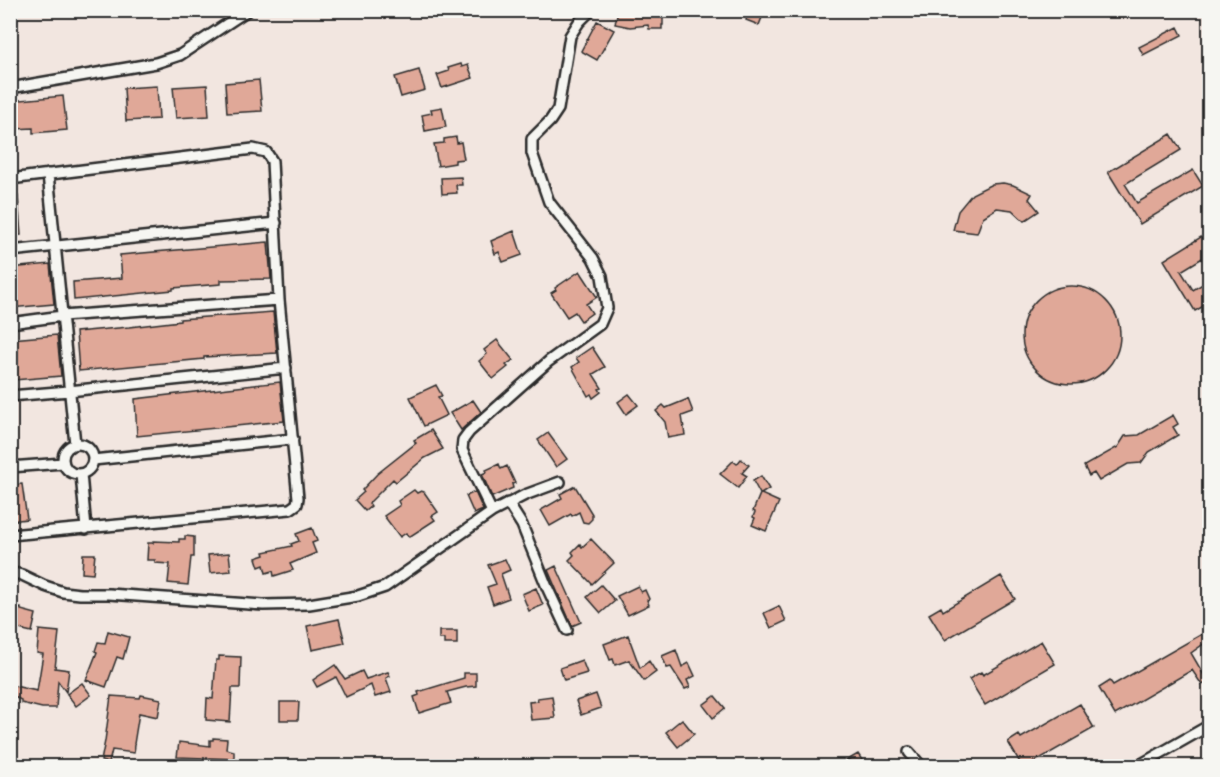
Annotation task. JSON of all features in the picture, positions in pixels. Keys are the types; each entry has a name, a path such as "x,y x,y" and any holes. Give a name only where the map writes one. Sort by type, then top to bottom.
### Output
{"street":[{"path":"10,88 156,63 180,54 248,10"},
{"path":"492,512 462,450 463,440 469,432 549,362 600,324 607,308 602,276 593,258 549,202 532,153 532,139 550,121 558,109 570,36 591,10"},
{"path":"10,179 253,149 266,152 272,161 279,300 298,498 297,504 290,508 10,536"},
{"path":"48,174 75,444"},
{"path":"10,251 276,223"},
{"path":"10,323 62,316 279,300"},
{"path":"10,396 286,368"},
{"path":"93,460 293,439"},
{"path":"75,444 88,447 93,460 90,469 81,474 68,471 63,463 66,449 75,444"},
{"path":"10,467 63,463"},
{"path":"81,474 86,529"},
{"path":"10,572 63,592 263,605 309,604 358,596 385,586 492,512 560,482"},
{"path":"508,503 522,525 540,572 567,630"},
{"path":"1138,766 1209,725"},
{"path":"909,752 921,766"}],"building":[{"path":"618,10 633,10 632,13 663,12 662,29 649,29 648,25 630,27 615,24"},
{"path":"750,10 765,10 759,25 746,20"},
{"path":"597,21 614,30 597,60 581,51"},
{"path":"1178,27 1182,35 1143,55 1139,47"},
{"path":"461,64 462,67 468,65 473,78 442,88 437,75"},
{"path":"419,70 425,90 401,97 395,77"},
{"path":"259,80 262,111 227,113 225,83"},
{"path":"207,85 209,116 176,118 173,87"},
{"path":"157,86 159,119 126,121 124,88"},
{"path":"63,96 67,130 33,133 33,128 14,129 10,101"},
{"path":"442,107 446,127 425,131 422,115 432,113 431,109"},
{"path":"1171,134 1181,150 1125,184 1137,203 1193,170 1203,186 1140,224 1108,172"},
{"path":"456,137 457,143 461,142 464,159 438,166 434,144 444,143 444,139"},
{"path":"461,177 462,185 456,185 457,193 442,194 441,178"},
{"path":"1003,183 1032,194 1029,199 1039,211 1024,221 1012,210 997,208 983,217 977,233 953,230 958,211 972,194 992,184"},
{"path":"10,196 18,196 21,235 10,236"},
{"path":"514,231 522,255 503,262 499,252 495,254 491,241"},
{"path":"1209,232 1209,254 1181,271 1193,290 1209,280 1209,303 1195,311 1164,260"},
{"path":"268,242 271,279 221,280 221,284 74,300 73,282 122,278 120,255"},
{"path":"50,264 54,304 10,308 10,268"},
{"path":"580,271 597,297 586,304 592,313 581,321 575,312 567,317 551,293"},
{"path":"1071,286 1090,290 1106,300 1116,316 1120,335 1116,354 1106,370 1090,380 1071,384 1052,380 1036,370 1026,354 1022,335 1026,316 1036,300 1052,290"},
{"path":"273,312 277,353 204,357 204,359 79,371 76,332 180,321 180,319"},
{"path":"57,335 61,376 14,380 11,339"},
{"path":"497,340 513,360 493,379 479,361 487,354 484,350"},
{"path":"592,347 605,367 593,374 602,388 599,389 601,392 593,398 591,394 588,396 572,367 579,362 576,358"},
{"path":"280,382 284,421 137,436 135,399"},
{"path":"436,385 442,396 438,397 447,415 424,426 410,397"},
{"path":"629,394 638,405 626,414 618,402"},
{"path":"688,399 693,412 682,416 685,435 668,438 665,422 656,411 663,405 666,408"},
{"path":"473,400 481,412 461,430 450,413"},
{"path":"1173,415 1178,424 1173,427 1178,435 1149,452 1141,463 1128,464 1099,481 1094,473 1089,476 1084,466 1118,447 1125,436 1139,435"},
{"path":"431,430 443,449 425,458 396,482 393,479 369,503 371,506 365,511 355,500 364,492 362,490 377,474 416,443 414,440"},
{"path":"548,433 567,459 556,467 538,440"},
{"path":"741,459 749,465 742,473 747,476 738,488 720,474 733,461 737,464"},
{"path":"499,464 501,469 507,466 515,483 512,484 513,488 492,497 482,474"},
{"path":"761,476 769,489 761,494 779,502 766,531 752,525 755,518 753,511 760,494 753,481"},
{"path":"22,484 27,519 10,521 10,485"},
{"path":"575,486 592,514 592,519 588,523 583,522 579,512 550,526 541,510 562,498 560,494"},
{"path":"414,490 417,493 424,492 438,512 432,516 435,520 409,537 406,533 400,537 384,516 400,505 398,501"},
{"path":"475,492 483,510 474,514 466,496"},
{"path":"312,528 317,541 312,543 316,553 290,564 293,570 274,576 273,571 266,573 264,565 259,567 256,558 265,555 264,552 292,546 291,544 299,541 296,534"},
{"path":"185,536 194,537 194,557 191,557 188,585 168,583 170,564 147,560 148,543 153,543 153,541 179,542 179,539 185,539"},
{"path":"591,539 614,563 592,584 569,560 574,555 572,552 580,544 582,547"},
{"path":"229,553 231,571 210,573 208,555"},
{"path":"83,554 95,554 93,574 82,573"},
{"path":"505,559 510,570 501,574 509,598 493,604 487,587 496,584 488,565"},
{"path":"556,566 581,622 572,626 548,570"},
{"path":"1001,576 1015,599 945,640 929,614 941,607 943,611"},
{"path":"601,585 615,601 601,613 587,597"},
{"path":"638,586 641,592 645,590 649,605 628,615 617,596"},
{"path":"536,588 543,605 529,611 522,594"},
{"path":"779,606 786,621 771,628 764,613"},
{"path":"21,608 21,610 36,614 32,632 10,627 10,609"},
{"path":"339,619 345,643 312,650 307,626"},
{"path":"39,630 59,632 55,668 69,670 66,692 58,681 56,708 42,708 21,703 21,700 10,695 10,685 37,691 43,654 37,653"},
{"path":"1209,630 1209,640 1191,653 1208,682 1202,685 1192,670 1115,715 1099,688 1110,681 1113,685"},
{"path":"108,631 129,637 123,659 117,657 106,687 86,680 97,652 95,651 98,642 105,643"},
{"path":"439,631 457,631 457,644 444,644 444,639 439,639"},
{"path":"628,635 640,668 649,661 656,672 644,681 629,660 615,665 613,659 610,660 604,644"},
{"path":"1041,641 1055,664 985,705 969,679 981,672 983,675"},
{"path":"676,650 682,667 689,663 695,676 687,680 690,687 685,689 671,667 667,668 662,656"},
{"path":"219,656 241,657 240,688 232,688 230,722 206,720 207,698 213,699 216,660 219,660"},
{"path":"582,660 587,673 564,680 560,668"},
{"path":"335,665 345,679 362,671 366,679 388,672 390,676 386,678 391,692 375,697 371,685 346,697 336,677 317,687 313,680"},
{"path":"464,673 476,673 476,686 447,692 451,703 419,713 414,697 419,695 418,692 464,678"},
{"path":"82,683 91,695 76,706 67,694"},
{"path":"596,694 601,708 581,715 576,701"},
{"path":"141,695 161,699 158,717 139,713 134,753 112,750 109,763 101,761 111,696 140,698"},
{"path":"552,696 555,718 531,720 529,702 538,701 537,698"},
{"path":"715,696 725,708 713,718 703,705"},
{"path":"280,702 299,702 298,720 280,720"},
{"path":"1080,704 1094,728 1027,766 1022,766 1008,742 1019,735 1021,738"},
{"path":"682,719 694,734 678,747 666,732"},
{"path":"213,738 227,739 226,749 234,751 234,759 177,757 179,742 210,746 210,740"},
{"path":"858,754 866,766 837,766"}]}
